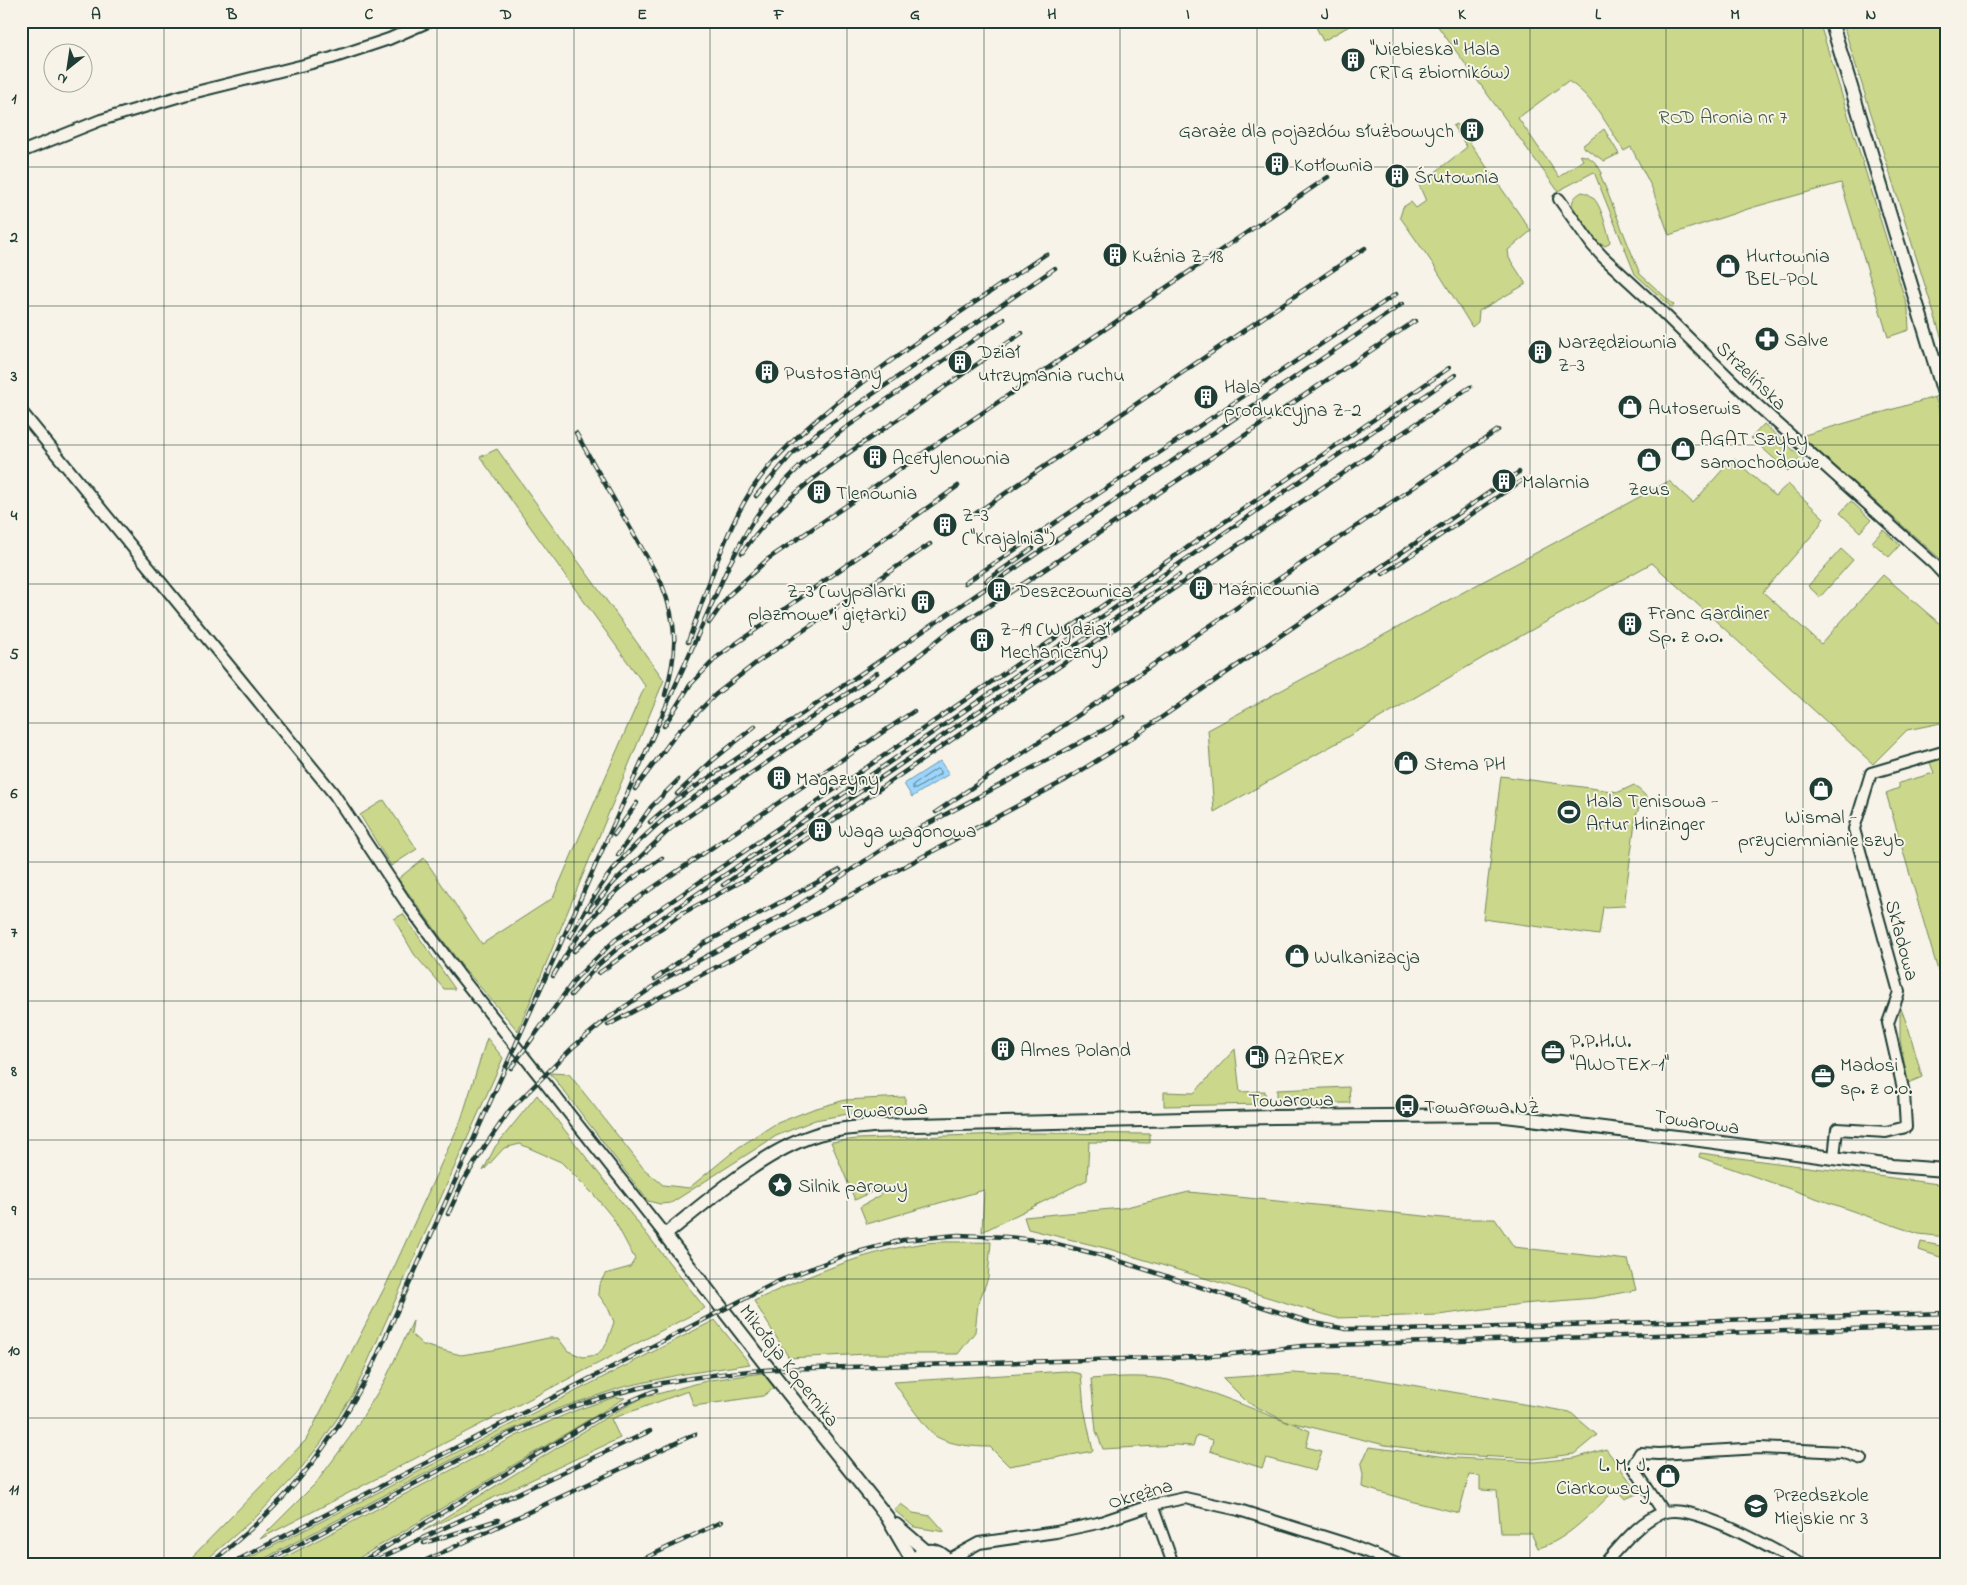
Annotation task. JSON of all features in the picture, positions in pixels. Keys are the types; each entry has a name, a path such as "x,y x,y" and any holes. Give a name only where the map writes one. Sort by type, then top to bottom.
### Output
{"main road":[{"path":"1831,21 1946,400"},
{"name":"Towarowa","path":"665,1234 764,1160 794,1143 827,1132 872,1126 1264,1118 1497,1116 1557,1121 1892,1166 1946,1170"},
{"name":"Mikołaja Kopernika","path":"665,1234 767,1367 887,1517 913,1563"},
{"name":"Mikołaja Kopernika","path":"887,1517 926,1551 938,1552 949,1562"},
{"path":"913,1563 918,1556 926,1551"}],"street":[{"path":"21,152 100,120 184,95 332,58 389,39 430,21"},
{"name":"Strzelińska","path":"1559,199 1592,245 1603,257 1644,294 1756,404 1934,564 1946,577"},
{"path":"21,411 334,794 407,904 458,973 665,1234"},
{"name":"Strzelińska","path":"1934,564 1946,572"},
{"name":"Składowa","path":"1834,1158 1837,1129 1886,1132 1906,1127 1904,1093 1888,1023 1899,992 1854,829 1871,773 1946,751"},
{"path":"1663,1512 1634,1468 1634,1463 1640,1453 1659,1454 1760,1448 1842,1452 1862,1458"},
{"name":"Okrężna","path":"949,1562 979,1543 1056,1532 1098,1523 1152,1505 1185,1498 1224,1506 1347,1544 1397,1564"},
{"path":"1152,1505 1173,1564"},
{"path":"1604,1564 1642,1524 1663,1512 1681,1511 1703,1516 1800,1564"}],"green space":[{"path":"1313,21 1358,21 1323,41"},
{"name":"ROD Aronia nr 7","path":"1434,21 1819,21 1908,309 1909,330 1888,337 1841,183 1754,207 1669,235 1652,188 1631,147 1624,151 1592,103 1577,87 1568,81 1518,118 1559,177 1583,160 1580,155 1590,158 1596,163 1602,173 1600,174 1640,274 1674,305 1672,308 1635,274 1594,172 1558,191"},
{"path":"1842,21 1946,21 1946,352"},
{"path":"1457,124 1531,231 1508,250 1509,258 1526,284 1479,311 1478,322 1472,327 1433,264 1400,217 1403,207 1411,202 1416,208 1426,201 1419,185 1467,147 1453,126"},
{"path":"1604,129 1619,154 1604,161 1582,146"},
{"path":"1582,192 1588,194 1597,203 1610,242 1606,246 1598,243 1572,208 1574,198"},
{"path":"1935,397 1946,431 1946,564 1801,436"},
{"path":"1764,424 1801,457 1788,471 1751,438"},
{"path":"497,449 664,680 518,1031 462,966 398,879 424,858 482,944 553,898 645,686 480,457"},
{"path":"1733,458 1775,496 1788,484 1824,518 1815,532 1763,592 1821,644 1883,575 1946,629 1946,722 1907,730 1873,764 1652,563 1510,642 1214,812 1208,730 1669,481 1693,503"},
{"path":"1851,501 1871,520 1860,532 1840,513"},
{"path":"1883,530 1900,545 1889,557 1872,542"},
{"path":"1841,549 1853,560 1820,597 1808,586"},
{"path":"1946,755 1946,998 1886,793 1899,788 1899,783 1934,773 1929,760"},
{"path":"1501,776 1619,792 1634,785 1647,797 1636,815 1624,906 1603,907 1599,935 1483,919"},
{"path":"384,800 417,849 391,866 360,815"},
{"path":"403,914 455,989 444,989 414,954 394,919"},
{"path":"1900,1006 1922,1077 1908,1083 1900,1040"},
{"path":"487,1038 503,1058 354,1393 321,1443 295,1476 259,1514 202,1564 180,1564 191,1558 306,1440 387,1283 461,1120"},
{"path":"1235,1049 1240,1092 1265,1091 1266,1104 1164,1106 1164,1092 1194,1093"},
{"path":"550,1073 569,1074 644,1169 663,1185 689,1188 739,1147 775,1124 813,1109 845,1100 905,1097 905,1111 848,1114 815,1120 776,1136 671,1203 660,1204 648,1201"},
{"path":"1349,1087 1350,1103 1277,1104 1277,1090"},
{"path":"537,1095 705,1308 260,1539 316,1483 350,1437 384,1382 413,1321 411,1334 423,1345 461,1355 548,1338 558,1338 568,1351 583,1357 597,1355 606,1345 614,1322 608,1308 598,1294 599,1285 605,1274 630,1267 635,1259 613,1218 594,1195 561,1162 520,1144 504,1148 483,1171 495,1147"},
{"path":"1034,1133 1150,1134 1150,1143 1089,1142 1087,1180 982,1232 984,1190 867,1224 860,1207 881,1195 878,1189 855,1200 831,1142 857,1139"},
{"path":"1700,1153 1946,1185 1946,1237 1919,1234 1898,1227 1699,1157"},
{"path":"1189,1192 1453,1219 1495,1219 1514,1247 1628,1260 1636,1290 1594,1298 1522,1304 1438,1315 1336,1318 1109,1249 1028,1229 1024,1217 1122,1208"},
{"path":"991,1242 988,1278 978,1304 975,1332 958,1354 867,1354 789,1358 754,1301 834,1266 876,1253 928,1243"},
{"path":"1921,1242 1946,1247 1946,1259 1919,1250"},
{"path":"715,1320 750,1364 678,1375 623,1387 557,1409 491,1439 254,1564 238,1564"},
{"path":"1066,1371 1081,1374 1084,1408 1093,1451 1009,1466 990,1447 963,1445 937,1437 921,1420 894,1382"},
{"path":"763,1373 774,1388 763,1396 694,1406 688,1391 611,1419 620,1438 423,1531 610,1415 642,1398 710,1380"},
{"path":"1293,1373 1370,1378 1570,1412 1597,1435 1574,1454 1534,1459 1457,1455 1385,1445 1290,1422 1310,1431 1306,1447 1322,1451 1315,1471 1266,1458 1262,1468 1210,1451 1213,1440 1197,1435 1193,1446 1175,1445 1103,1449 1096,1431 1091,1379 1140,1377 1168,1380 1214,1394 1289,1423 1247,1402 1223,1378"},
{"path":"615,1397 625,1398 349,1564 272,1564 516,1436 574,1411"},
{"path":"1369,1447 1455,1458 1536,1462 1575,1458 1606,1449 1639,1493 1625,1499 1616,1489 1570,1532 1549,1545 1538,1548 1531,1533 1501,1533 1497,1491 1480,1490 1480,1476 1469,1475 1459,1513 1362,1487 1363,1475 1361,1465"},
{"path":"901,1504 913,1513 931,1516 945,1532 914,1527 894,1510"}],"water":[{"path":"940,761 949,774 912,797 904,784"}],"waterway":[{"path":"21,134 25,138"}],"railway":[{"path":"709,623 729,595 768,559 1328,177"},
{"path":"969,518 1365,248"},
{"path":"688,642 716,563 733,524 752,489 770,465 823,414 885,365 1046,254"},
{"path":"756,496 791,455 818,432 1055,268"},
{"path":"965,583 1396,294"},
{"path":"650,822 673,802 1402,304"},
{"path":"210,1564 261,1520 289,1491 325,1445 346,1413 374,1363 729,565 756,517 789,477 832,438 1004,319"},
{"path":"590,910 615,881 670,829 897,673 948,632 1026,582 1415,321"},
{"path":"742,553 775,512 814,478 1022,333"},
{"path":"511,1068 576,978 615,940 1449,368"},
{"path":"571,995 598,965 618,948 1455,375"},
{"path":"679,915 750,877 1470,387"},
{"path":"936,812 1498,430"},
{"path":"576,433 661,582 667,597 673,625 674,651 665,695"},
{"path":"608,1025 1064,781 1114,750 1519,472"},
{"path":"1383,574 1524,479"},
{"path":"664,726 690,685 717,657 958,486"},
{"path":"635,789 677,733 715,695 756,663 930,544"},
{"path":"986,581 1033,548"},
{"path":"723,885 1179,575"},
{"path":"570,937 594,896 611,872 632,848 671,813 877,673"},
{"path":"574,951 600,927 645,893 914,711"},
{"path":"448,1214 463,1182 510,1110 573,1047 607,1019 666,978 785,914 890,844 1109,727 1124,717"},
{"path":"677,794 712,761 755,726"},
{"path":"618,855 651,807 678,780"},
{"path":"614,835 637,803"},
{"path":"553,976 599,909 629,881 662,858"},
{"path":"655,979 703,944 840,870"},
{"path":"599,973 684,912"},
{"path":"230,1564 779,1281 843,1256 903,1240 958,1235 1045,1241 1100,1255 1310,1322 1346,1329 1409,1329"},
{"path":"1403,1330 1946,1313"},
{"path":"262,1564 533,1423 570,1408 621,1392 673,1381 726,1373 779,1369 1196,1357 1302,1346 1946,1326"},
{"path":"358,1564 600,1416 656,1390"},
{"path":"378,1559 650,1431"},
{"path":"418,1564 695,1434"},
{"path":"424,1543 498,1520"},
{"path":"633,1564 721,1522"}],"place":[{"name":"\"Niebieska\" Hala (RTG zbiorników)","path":"1353,60"},
{"name":"Garaże dla pojazdów służbowych","path":"1472,130"},
{"name":"Kotłownia","path":"1277,164"},
{"name":"Śrutownia","path":"1397,176"},
{"name":"Kuźnia Z-18","path":"1115,255"},
{"name":"Hurtownia BEL-POL","path":"1728,266"},
{"name":"Salve","path":"1767,339"},
{"name":"Narzędziownia Z-3","path":"1540,352"},
{"name":"Dział utrzymania ruchu","path":"960,362"},
{"name":"Pustostany","path":"767,372"},
{"name":"Hala produkcyjna Z-2","path":"1206,397"},
{"name":"Autoserwis","path":"1630,407"},
{"name":"AGAT Szyby samochodowe","path":"1683,449"},
{"name":"Acetylenownia","path":"875,457"},
{"name":"Zeus","path":"1649,460"},
{"name":"Malarnia","path":"1504,481"},
{"name":"Tlenownia","path":"819,492"},
{"name":"Z-3 (\"Krajalnia\")","path":"945,525"},
{"name":"Maźnicownia","path":"1201,588"},
{"name":"Deszczownica","path":"999,590"},
{"name":"Z-3 (wypalarki plazmowe i giętarki)","path":"923,602"},
{"name":"Franc Gardiner Sp. z o.o.","path":"1630,624"},
{"name":"Z-19 (Wydział Mechaniczny)","path":"982,640"},
{"name":"Stema PH","path":"1406,763"},
{"name":"Magazyny","path":"779,778"},
{"name":"Wismal - przyciemnianie szyb","path":"1821,789"},
{"name":"Hala Tenisowa - Artur Hinzinger","path":"1569,812"},
{"name":"Waga wagonowa","path":"820,830"},
{"name":"Wulkanizacja","path":"1297,956"},
{"name":"Almes Poland","path":"1003,1049"},
{"name":"P.P.H.U. \"AWOTEX-1\"","path":"1553,1052"},
{"name":"AZAREX","path":"1257,1057"},
{"name":"Madosi sp. z o.o.","path":"1823,1076"},
{"name":"Towarowa NŻ","path":"1407,1106"},
{"name":"Silnik parowy","path":"780,1185"},
{"name":"L. M. J. Ciarkowscy","path":"1668,1476"},
{"name":"Przedszkole Miejskie nr 3","path":"1756,1506"}]}
